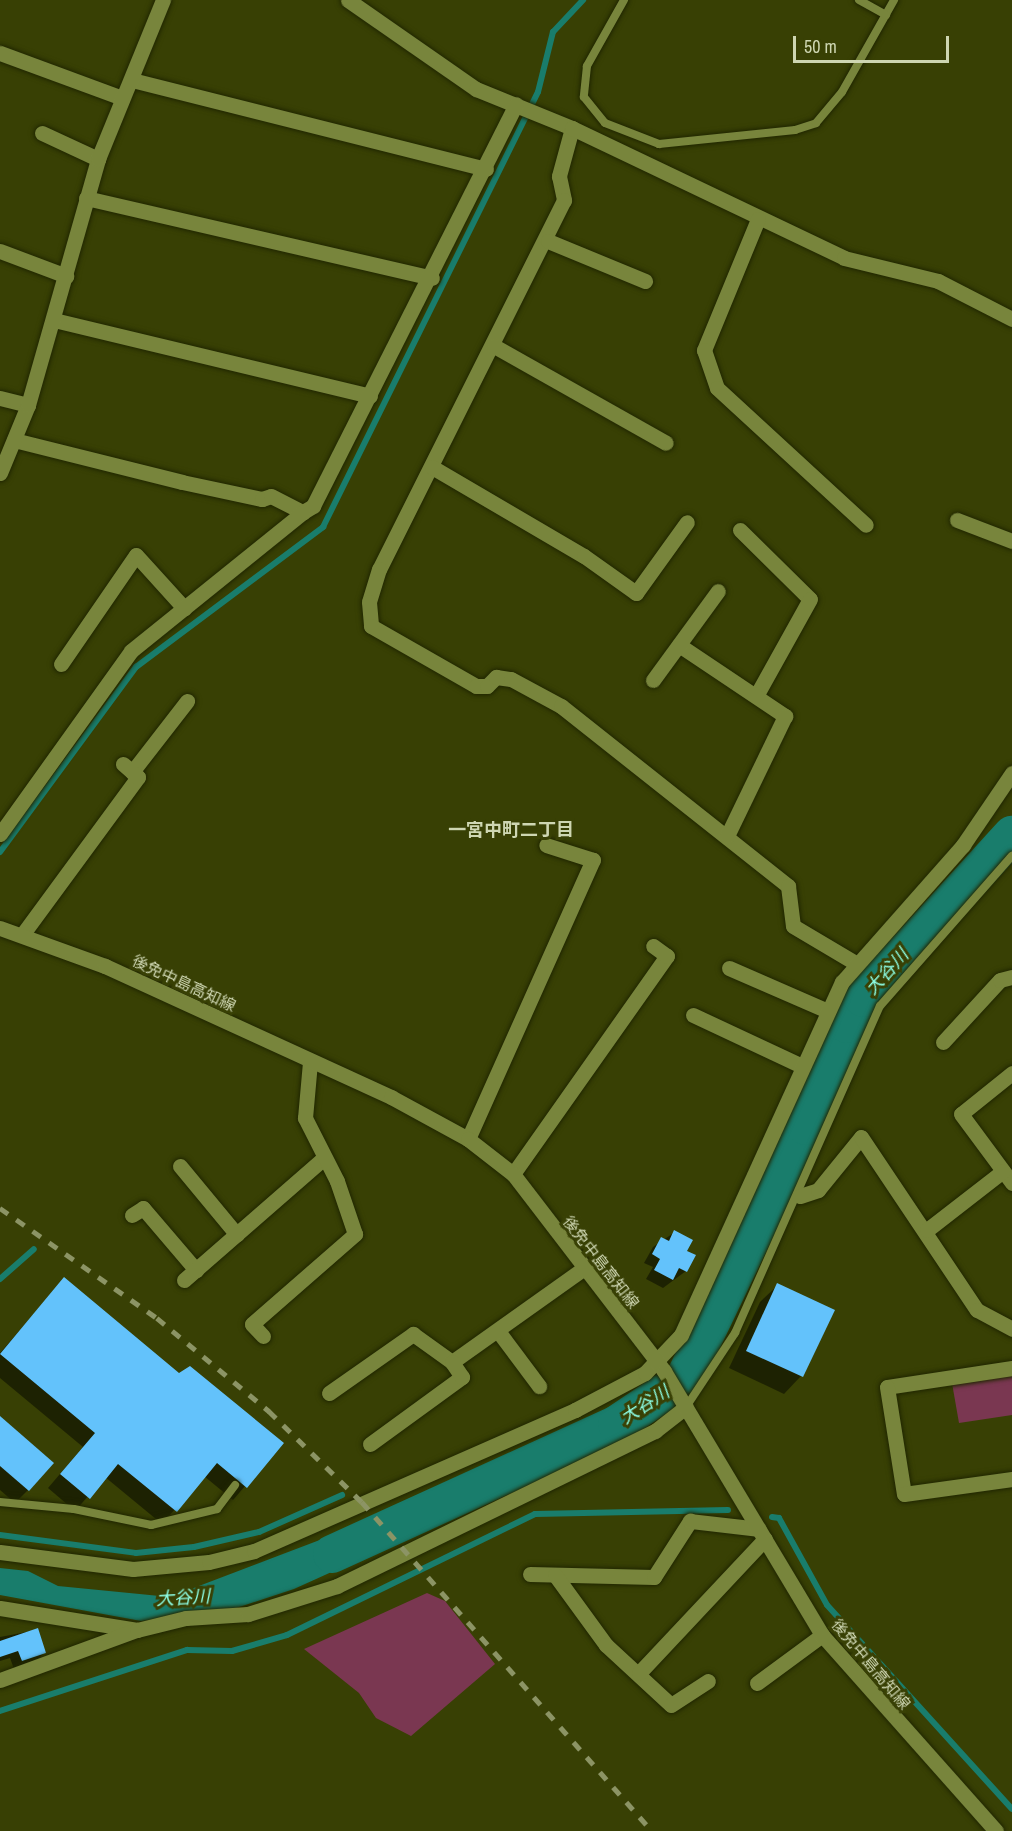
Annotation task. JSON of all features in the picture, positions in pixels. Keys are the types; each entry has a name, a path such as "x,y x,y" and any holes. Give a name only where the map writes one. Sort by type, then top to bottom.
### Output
{"street":[{"path":"0,473 28,405 98,159 163,0"},
{"path":"348,0 476,89 572,128 758,219 844,258 938,281 1012,319"},
{"path":"0,53 123,98"},
{"path":"132,80 486,169"},
{"path":"0,834 131,651 313,506 486,169 524,108"},
{"path":"572,128 560,176 564,200 548,241 379,569 369,602 371,626 476,686 487,686 496,677 511,679 561,706 788,886 793,926 857,964"},
{"path":"42,133 98,159"},
{"path":"86,198 432,278"},
{"path":"758,219 704,350 717,388 867,525"},
{"path":"548,241 645,281"},
{"path":"0,251 66,276"},
{"path":"54,320 370,396"},
{"path":"494,346 666,443"},
{"path":"0,398 28,405"},
{"path":"14,440 182,482 262,499 271,496 303,512"},
{"path":"432,467 584,556 636,593 687,522"},
{"path":"957,520 1012,541"},
{"path":"740,530 810,599 756,696"},
{"path":"61,664 136,555 184,608"},
{"path":"653,680 718,591"},
{"path":"679,645 785,716 727,836"},
{"path":"22,935 138,777 127,768 187,701"},
{"path":"0,1552 133,1569 209,1562 254,1551 575,1410 661,1367 698,1302 828,1011 857,964 957,854 1012,773"},
{"path":"468,1139 593,860 546,845"},
{"name":"後免中島高知線","path":"0,928 105,966 310,1062 391,1097 468,1139 513,1174 583,1269 661,1367 822,1635 996,1831"},
{"path":"513,1174 667,956 653,946"},
{"path":"729,968 828,1011"},
{"path":"943,1042 1000,980 1011,982"},
{"path":"693,1015 802,1066"},
{"path":"263,1336 252,1324 355,1234 305,1118 310,1062"},
{"path":"927,1230 1008,1177 961,1114 1012,1073"},
{"path":"800,1196 818,1190 861,1137 927,1230 978,1310 1012,1329"},
{"path":"132,1215 143,1208 190,1275 324,1158"},
{"path":"180,1166 237,1235"},
{"path":"452,1362 583,1269"},
{"path":"498,1331 539,1386"},
{"path":"328,1393 413,1334 452,1362 462,1377 370,1444"},
{"path":"1012,1368 887,1387 904,1494 1012,1479"},
{"path":"0,1680 137,1630 186,1618 259,1612 337,1586 655,1431 686,1407"},
{"path":"530,1574 654,1577 690,1521 762,1534"},
{"path":"639,1673 762,1534"},
{"path":"555,1575 606,1645 639,1673 670,1705 708,1681"},
{"path":"0,1608 137,1630"},
{"path":"87,1622 96,1646"},
{"path":"757,1683 822,1635"}],"lane":[{"path":"624,0 587,66 584,97 605,123 659,144 795,130 816,123 842,92 894,0"},
{"path":"859,0 886,15"},
{"path":"686,1407 719,1364 800,1196 862,1039 880,1006 1012,856"},
{"path":"0,1502 74,1509 151,1525 217,1509 235,1485"}],"shaded area":[{"path":"1012,1373 1012,1415 959,1423 952,1383"},
{"path":"427,1593 445,1601 495,1664 411,1736 376,1718 359,1693 304,1649"}],"water":[{"path":"367,1522 389,1546 294,1589 227,1611 141,1621 0,1595 0,1568 28,1571 58,1586 170,1597"}],"building":[{"path":"674,1230 693,1240 687,1251 696,1255 687,1272 679,1268 673,1280 654,1270 660,1259 652,1254 661,1237 669,1241"},
{"path":"64,1277 179,1373 190,1366 284,1443 247,1488 217,1463 177,1512 118,1464 90,1499 60,1474 95,1433 0,1354"},
{"path":"777,1283 835,1310 803,1377 746,1351"},
{"path":"0,1416 54,1463 29,1491 0,1466"},
{"path":"38,1628 46,1653 22,1661 18,1651 0,1657 0,1641"}],"waterway":[{"path":"0,852 136,667 323,527 538,92 553,32 583,0"},
{"name":"大谷川","path":"332,1554 617,1424 684,1379 806,1126 847,1024 863,998 1012,835"},
{"path":"0,1279 34,1249"},
{"path":"0,1535 136,1553 194,1547 259,1532 342,1495"},
{"path":"0,1711 187,1650 232,1651 287,1635 535,1514 728,1510"},
{"path":"772,1517 779,1518 827,1605 1012,1809"}],"railway":[{"path":"0,1208 157,1318 269,1411 362,1502 652,1831"}],"district":[{"name":"一宮中町二丁目","path":"511,830"}]}
